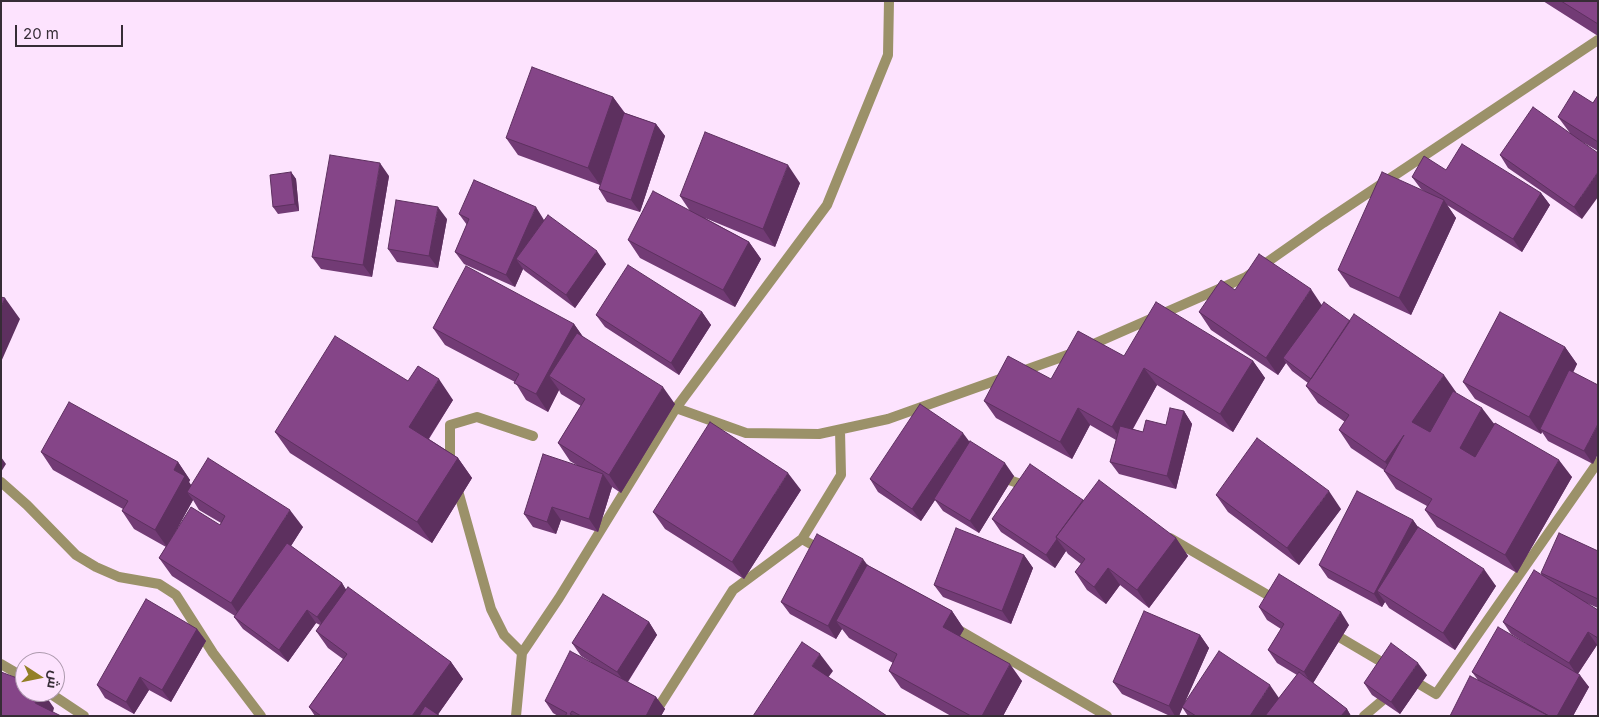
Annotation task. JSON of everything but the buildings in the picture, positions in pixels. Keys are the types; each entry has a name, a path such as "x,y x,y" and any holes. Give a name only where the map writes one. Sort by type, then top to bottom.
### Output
{"street":[{"path":"516,716 522,653 559,598 676,408 827,205 888,55 889,1"},
{"path":"676,408 746,433 819,434 911,414 1073,353 1250,280 1323,223 1598,40"},
{"path":"522,653 504,635 491,609 449,461 450,425 477,417 533,436"},
{"path":"653,716 733,590 802,538 841,475 840,430"},
{"path":"1317,624 1436,694 1566,499 1598,462"},
{"path":"988,472 1042,491"},
{"path":"1,482 27,504 76,555 96,567 119,577 159,584 176,595 213,653 261,716"},
{"path":"1158,531 1283,604"},
{"path":"802,538 836,558"},
{"path":"946,622 1106,716"},
{"path":"1,664 15,672"},
{"path":"1364,716 1409,678"},
{"path":"63,702 84,716"}]}
